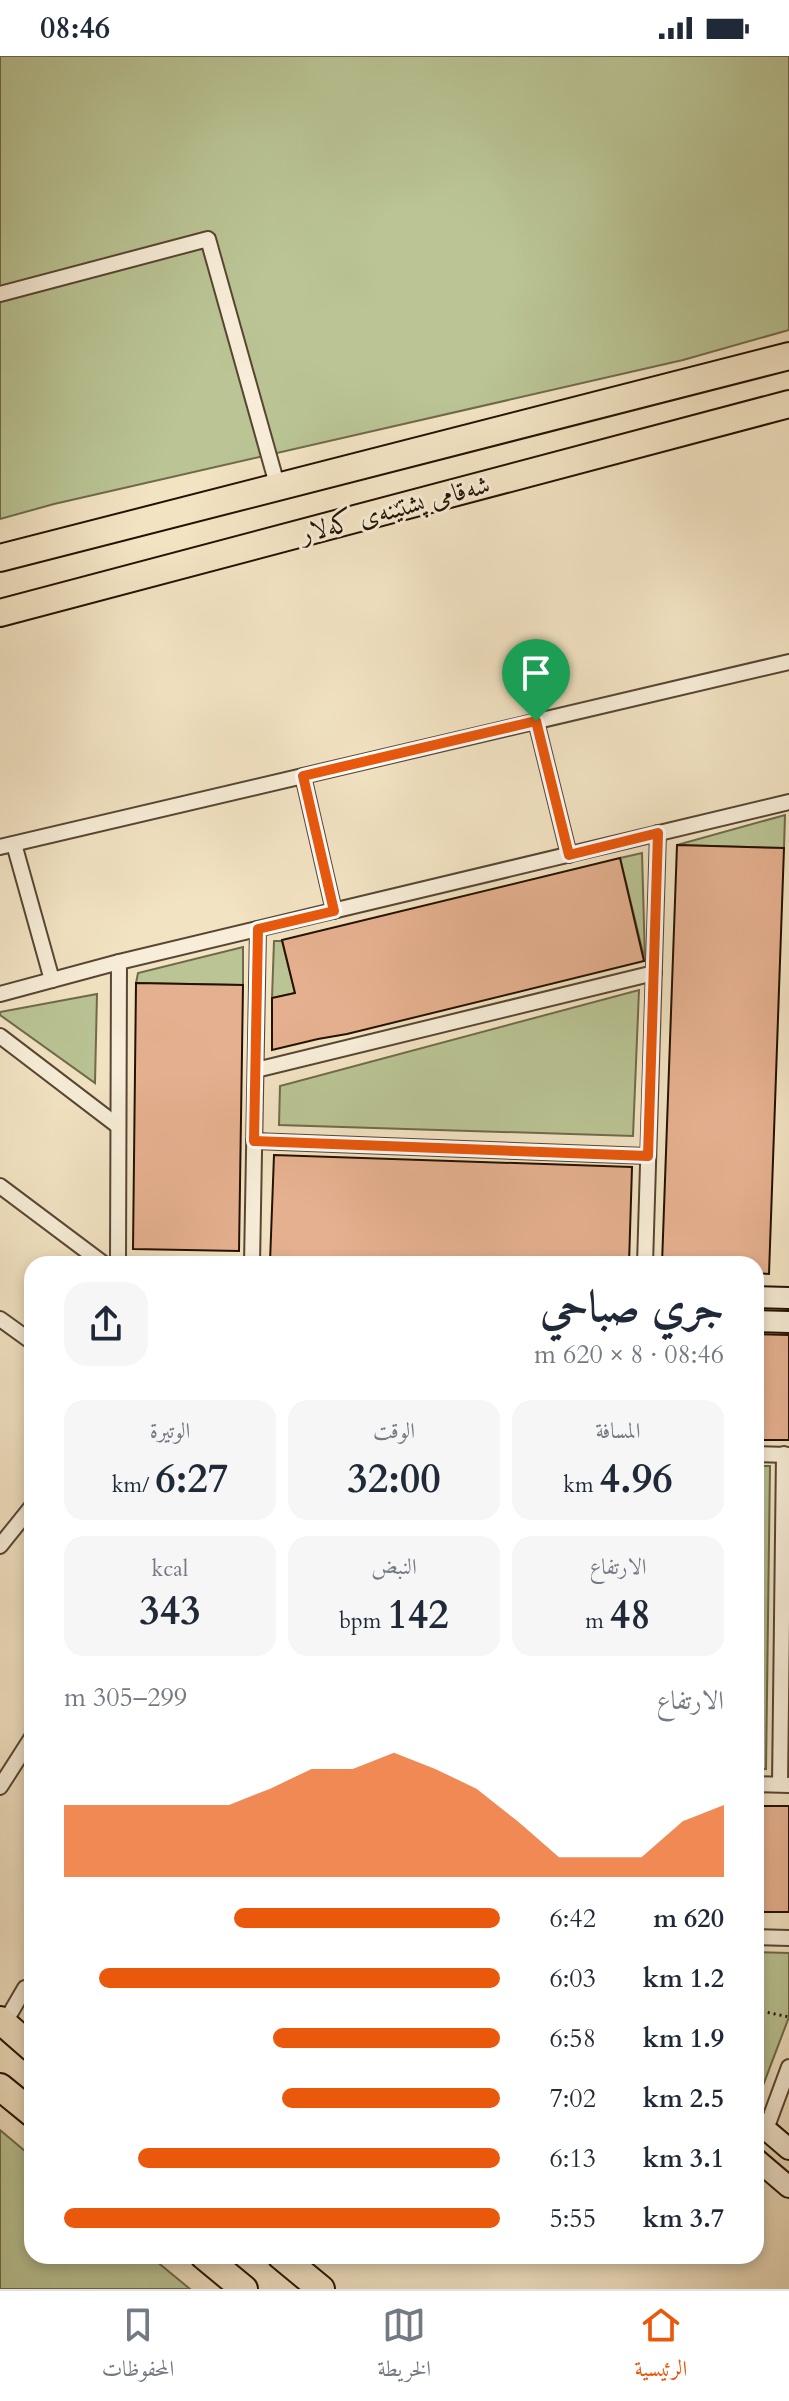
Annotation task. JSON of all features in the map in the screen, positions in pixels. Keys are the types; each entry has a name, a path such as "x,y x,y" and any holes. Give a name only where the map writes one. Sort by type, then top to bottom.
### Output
{"highway":[{"name":"شەقامی پشتێنەی کەلار","path":"0,558 789,356"},
{"name":"شەقامی پشتێنەی کەلار","path":"0,613 789,404"},
{"path":"2,2022 24,2041"},
{"path":"0,2087 24,2106"},
{"path":"214,2264 244,2289"},
{"path":"291,2264 321,2289"}],"street":[{"path":"0,294 208,239 278,488"},
{"path":"52,980 7,845 789,662"},
{"path":"536,721 569,855"},
{"path":"303,776 334,911"},
{"path":"0,994 119,962 789,802"},
{"path":"645,1256 658,833"},
{"path":"252,1256 258,929"},
{"path":"118,1256 119,962"},
{"path":"256,1070 654,973"},
{"path":"0,1036 118,1126"},
{"path":"254,1141 648,1156"},
{"path":"0,1186 93,1256"},
{"path":"764,1297 789,1298"},
{"path":"0,1319 24,1336"},
{"path":"764,1321 789,1322"},
{"path":"764,1454 786,1454 784,1784"},
{"path":"0,1546 24,1516"},
{"path":"0,1787 24,1750"},
{"path":"764,1937 789,1938"},
{"path":"2,2022 24,1989"},
{"path":"764,2119 789,2067"},
{"path":"764,2128 789,2149"},
{"path":"764,2166 789,2187"}],"path":[{"path":"764,2012 789,2017"}],"green space":[{"path":"0,56 789,56 789,330 683,360 0,519"},
{"path":"785,815 784,848 677,845"},
{"path":"642,853 645,961 620,858"},
{"path":"274,941 282,941 295,993 272,998"},
{"path":"243,947 243,985 136,983 138,973"},
{"path":"639,990 633,1136 279,1125 280,1086"},
{"path":"97,994 95,1083 0,1015 0,1012"},
{"path":"764,1466 770,1466 766,1769"},
{"path":"764,1952 789,1953 789,2017 764,2083"},
{"path":"0,2130 24,2150 24,2264 160,2264 190,2289 0,2289"}],"building":[{"path":"677,845 784,848 769,1274 764,1274 764,1256 662,1256"},
{"path":"620,858 644,961 272,1050 272,998 295,993 282,940"},
{"path":"136,983 243,985 239,1251 133,1249"},
{"path":"274,1155 632,1167 629,1256 270,1256"},
{"path":"764,1334 789,1335 789,1440 764,1440"},
{"path":"764,1806 789,1806 789,1912 764,1912"}],"route":[{"path":"536,721 569,855 658,833 648,1156 254,1141 258,929 334,911 303,776 536,721"}]}
